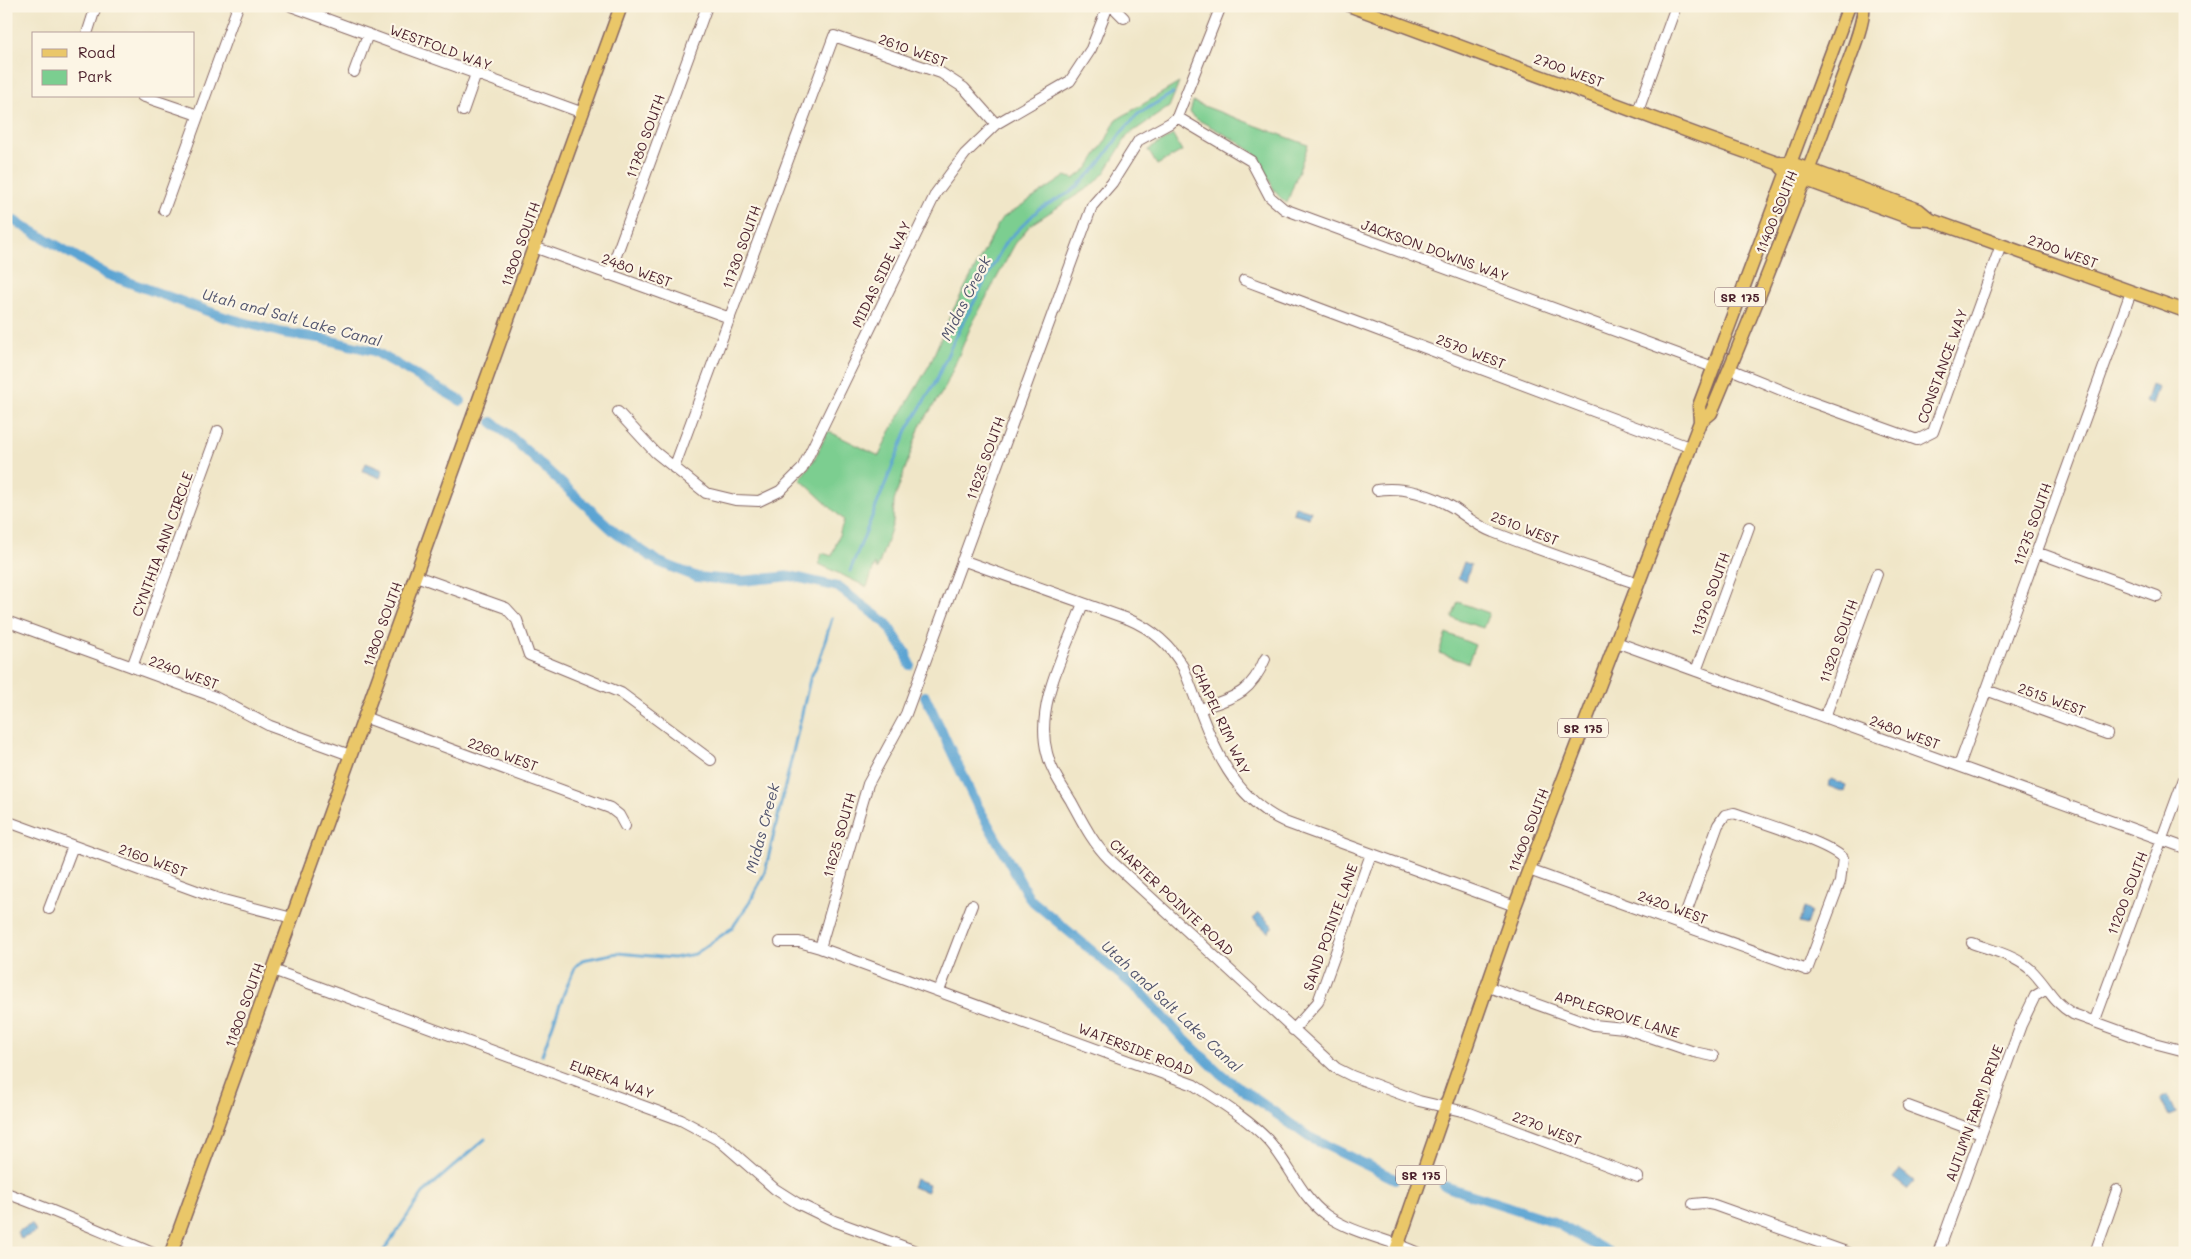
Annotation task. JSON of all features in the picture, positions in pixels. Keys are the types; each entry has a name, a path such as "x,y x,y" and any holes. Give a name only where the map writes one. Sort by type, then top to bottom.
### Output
{"main road":[{"name":"11800 SOUTH","path":"171,1253 621,6"},
{"name":"2700 WEST","path":"1351,6 1807,175 1919,210 1931,220 2185,311"},
{"name":"11400 SOUTH","path":"1396,1248 1515,906 1700,422 1699,406 1849,6"},
{"name":"11400 SOUTH","path":"1700,422 1711,413 1807,175 1864,13 1863,6"}],"street":[{"path":"88,32 96,6"},
{"path":"164,210 238,6"},
{"name":"WESTFOLD WAY","path":"291,6 583,113"},
{"name":"11780 SOUTH","path":"609,275 707,6"},
{"path":"1110,6 1124,18"},
{"name":"MIDAS SIDE WAY","path":"618,412 656,452 706,492 735,500 759,501 780,491 802,469 936,193 965,154 996,124 1070,81 1091,48 1110,6"},
{"path":"1177,117 1221,6"},
{"path":"1638,111 1676,6"},
{"path":"354,72 368,34"},
{"name":"2610 WEST","path":"834,36 941,73 964,88 996,124"},
{"name":"11730 SOUTH","path":"674,468 834,36"},
{"path":"463,111 476,74"},
{"path":"148,98 198,115"},
{"name":"JACKSON DOWNS WAY","path":"1177,117 1251,161 1270,197 1284,209 1713,367"},
{"name":"11625 SOUTH","path":"820,948 868,784 878,762 902,725 1092,206 1112,183 1139,140 1170,124 1177,117"},
{"name":"CONSTANCE WAY","path":"1730,368 1802,399 1917,440 1933,432 2001,245"},
{"name":"2480 WEST","path":"534,247 730,318"},
{"name":"2570 WEST","path":"1244,280 1690,447"},
{"name":"11275 SOUTH","path":"1959,766 2131,292"},
{"name":"CYNTHIA ANN CIRCLE","path":"132,667 218,430"},
{"name":"2510 WEST","path":"1377,490 1404,489 1434,499 1454,508 1493,532 1638,584"},
{"name":"11370 SOUTH","path":"1696,671 1749,527"},
{"path":"2036,552 2157,596"},
{"name":"CHAPEL RIM WAY","path":"962,560 1137,623 1160,638 1183,667 1227,771 1252,802 1268,814 1287,823 1515,906"},
{"name":"11320 SOUTH","path":"1825,717 1877,574"},
{"path":"416,576 506,608 518,620 529,655 621,693 711,760"},
{"name":"CHARTER POINTE ROAD","path":"1083,603 1045,707 1045,742 1057,778 1100,850 1328,1063 1343,1072 1419,1101 1445,1106"},
{"name":"2240 WEST","path":"6,621 215,697 270,726 350,755"},
{"name":"2480 WEST","path":"1616,642 2185,848"},
{"path":"1200,709 1238,695 1248,689 1256,679 1265,659"},
{"name":"2515 WEST","path":"1986,690 2107,734"},
{"name":"2260 WEST","path":"364,717 610,808 619,815 626,826"},
{"name":"11200 SOUTH","path":"2095,1020 2185,776"},
{"name":"2420 WEST","path":"1529,870 1807,970 1840,882 1843,858 1836,851 1734,813 1725,815 1718,824 1682,924"},
{"name":"2160 WEST","path":"6,821 216,898 292,918"},
{"path":"49,909 73,846"},
{"name":"SAND POINTE LANE","path":"1293,1030 1318,1002 1371,854"},
{"path":"939,991 972,905"},
{"name":"WATERSIDE ROAD","path":"780,942 799,942 820,948 1194,1085 1232,1110 1267,1140 1307,1197 1326,1215 1396,1248 1418,1253"},
{"path":"1972,943 2018,960 2039,978 2045,990 2063,1008 2073,1014 2095,1020 2150,1042 2185,1051"},
{"name":"EUREKA WAY","path":"273,970 681,1120 720,1141 775,1189 797,1203 834,1221 921,1253"},
{"name":"APPLEGROVE LANE","path":"1486,986 1594,1025 1624,1028 1694,1052 1713,1056"},
{"name":"AUTUMN FARM DRIVE","path":"1938,1253 2020,1025 2035,996 2045,990"},
{"name":"2270 WEST","path":"1445,1106 1470,1113 1638,1177"},
{"path":"1908,1106 1981,1133"},
{"path":"2095,1253 2117,1190"},
{"path":"6,1193 56,1210 89,1227 153,1253"},
{"path":"1693,1204 1704,1203 1714,1205 1849,1253"}],"green space":[{"path":"1179,83 1169,107 1128,135 1105,172 1094,184 1030,225 1015,244 971,326 945,388 920,426 894,501 893,523 877,570 875,564 867,587 819,564 822,553 832,556 844,520 800,479 814,460 828,431 879,456 890,432 930,364 950,316 1001,219 1066,176 1074,179 1088,168 1116,120"},
{"path":"1193,102 1308,145 1287,203 1276,193 1262,164 1253,153 1193,117 1190,112"},
{"path":"1173,135 1182,151 1157,165 1148,150"},
{"path":"1458,602 1489,613 1483,628 1452,618"},
{"path":"1446,633 1475,645 1468,663 1439,653"}],"water":[{"path":"2151,385 2158,388 2152,404 2145,402"},
{"path":"366,463 383,470 380,478 363,471"},
{"path":"1295,506 1311,511 1309,518 1293,513"},
{"path":"1464,562 1471,565 1466,581 1458,578"},
{"path":"1831,779 1846,785 1844,792 1828,786"},
{"path":"1804,908 1811,911 1806,925 1799,923"},
{"path":"1259,913 1273,926 1268,932 1253,919"},
{"path":"2168,1095 2176,1113 2169,1116 2160,1099"},
{"path":"1900,1170 1914,1181 1907,1189 1893,1178"},
{"path":"915,1179 929,1184 927,1192 912,1187"},
{"path":"32,1224 36,1232 21,1239 17,1232"}],"waterway":[{"name":"Midas Creek","path":"850,571 907,430 936,381 954,340 1005,243 1039,209 1071,192 1097,167 1121,133 1138,114 1173,93"},
{"name":"Utah and Salt Lake Canal","path":"6,216 106,274 224,317 283,333 319,338 374,351 461,401"},
{"name":"Utah and Salt Lake Canal","path":"492,422 509,435 617,534 659,562 697,577 742,581 791,576 838,587 886,623 906,653 910,665"},
{"name":"Midas Creek","path":"542,1055 564,993 575,967 582,960 618,953 673,958 695,954 732,928 750,902 765,872 810,679 820,658 832,618"},
{"name":"Utah and Salt Lake Canal","path":"925,696 977,805 1030,899 1141,992 1180,1035 1222,1075 1309,1137 1395,1179"},
{"name":"Midas Creek","path":"382,1253 423,1193 485,1139"},
{"name":"Utah and Salt Lake Canal","path":"1444,1186 1552,1221 1610,1253"}]}
